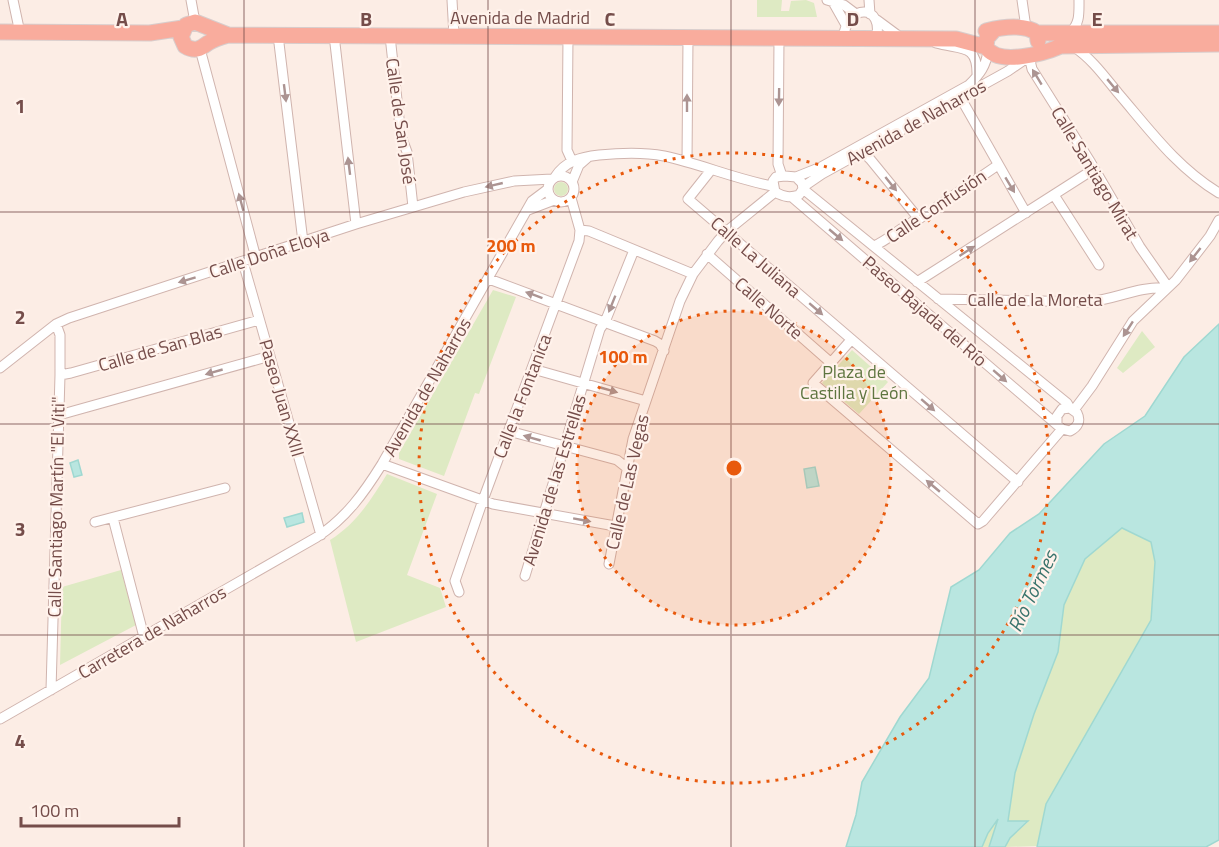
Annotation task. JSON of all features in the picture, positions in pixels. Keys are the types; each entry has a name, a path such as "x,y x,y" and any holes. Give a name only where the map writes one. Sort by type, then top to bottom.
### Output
{"highway":[{"path":"0,32 150,33 192,29 209,34 204,46 190,49 192,29"},
{"name":"Avenida de Madrid","path":"192,29 228,35 779,39 845,32 876,39 905,40 956,39 995,29 1031,31"},
{"path":"987,49 987,38 995,29"},
{"path":"1031,31 1070,40 1219,44"},
{"path":"1030,55 1037,49 1031,31"},
{"path":"1030,55 1045,53 1070,40 1219,33"},
{"name":"Avenida de Madrid","path":"204,46 228,35"},
{"name":"Avenida de Madrid","path":"956,39 1005,57 1030,55"}],"street":[{"path":"13,0 20,33"},
{"path":"191,0 192,29"},
{"path":"452,0 454,36"},
{"path":"869,0 874,17 876,39"},
{"path":"1022,0 1031,31"},
{"path":"1079,0 1079,20 1070,40 1092,61 1166,150 1206,185 1219,193"},
{"path":"830,1 844,5 856,14 874,17 905,40"},
{"path":"830,1 845,32"},
{"path":"845,32 856,14"},
{"path":"278,35 303,242"},
{"path":"334,35 356,224"},
{"name":"Calle de San José","path":"390,36 401,136 407,152 413,207"},
{"path":"568,37 567,150 572,161"},
{"path":"687,162 688,38"},
{"path":"779,39 778,164 782,176"},
{"name":"Avenida de Naharros","path":"922,39 966,50 974,55 977,62 977,76"},
{"path":"204,46 256,258"},
{"name":"Avenida de Naharros","path":"803,188 959,94 977,76 987,61 987,49"},
{"name":"Avenida de Naharros","path":"796,177 821,167 1014,67 1030,55"},
{"name":"Calle Santiago Mirat","path":"1030,55 1032,69 1140,248 1167,288"},
{"path":"959,94 1026,213"},
{"path":"554,178 564,176 572,182 575,190 571,198 563,202 554,200 549,195 548,189 554,178 559,171 572,161 588,156 615,153 640,154 687,162 774,189 782,196 799,195 803,188 796,177 782,176 776,177 774,189"},
{"path":"859,153 866,154 919,219"},
{"path":"572,182 579,165 588,156"},
{"name":"Calle Confusión","path":"874,246 885,241 912,221 919,219 998,165"},
{"path":"917,282 1094,169"},
{"name":"Calle La Juliana","path":"711,170 688,199 1018,482"},
{"name":"Calle Doña Eloya","path":"0,367 56,324 69,318 413,207 514,181 554,178"},
{"name":"Paseo Bajada del Río","path":"803,188 1072,409"},
{"name":"Avenida de Naharros","path":"303,545 337,523 351,508 382,464 536,196 548,189"},
{"name":"Calle de Las Vegas","path":"609,564 633,439 680,302 693,274 707,254 727,231 774,189"},
{"path":"1054,195 1099,265"},
{"name":"Paseo Bajada del Río","path":"792,197 1060,427"},
{"name":"Calle la Fontanica","path":"459,592 456,581 483,500 579,241 580,230 571,198"},
{"path":"528,210 554,200"},
{"path":"1060,427 1057,416 1059,412 1072,409 1092,386 1133,321 1167,288 1210,236 1219,220"},
{"path":"580,230 589,231 693,274"},
{"name":"Avenida de las Estrellas","path":"525,576 600,329 605,322 634,250"},
{"name":"Calle Norte","path":"707,254 830,362"},
{"name":"Paseo Juan XXIII","path":"243,262 321,535"},
{"path":"489,279 655,341 664,351"},
{"name":"Calle de la Moreta","path":"938,299 1087,302 1150,287 1167,288"},
{"name":"Calle de San Blas","path":"60,375 259,320"},
{"name":"Calle Santiago Martín \"El Viti\"","path":"51,690 60,375 60,335 56,324"},
{"path":"851,340 813,383 978,524 1018,482 1060,427"},
{"path":"58,415 270,356"},
{"path":"532,369 646,401"},
{"path":"1060,427 1070,430 1077,426 1079,417 1072,409"},
{"path":"509,431 617,460 627,468"},
{"path":"382,464 493,504 615,526"},
{"path":"95,522 225,488"},
{"path":"113,518 144,636"},
{"name":"Carretera de Naharros","path":"0,718 303,545"}],"green space":[{"path":"757,0 782,0 781,11 789,11 791,1 806,0 814,3 817,17 757,17"},
{"path":"561,182 566,184 568,189 566,194 561,196 556,194 554,189 556,184"},
{"path":"493,290 516,297 479,394 475,393 444,476 399,459 399,453"},
{"path":"1142,331 1155,347 1123,373 1117,368"},
{"name":"Plaza de Castilla y León","path":"852,350 888,382 859,414 822,383"},
{"path":"387,474 437,494 407,575 440,588 446,607 356,642 330,540 355,519"},
{"path":"1122,528 1151,542 1155,562 1151,620 1046,804 1038,846 1005,847 1010,838 1028,822 1008,821 1015,773 1034,714 1058,652 1064,605 1085,559"},
{"path":"121,570 136,625 60,665 62,587"},
{"path":"999,816 989,847 982,847 988,833"}],"water":[{"name":"Río Tormes","path":"1219,324 1219,840 1206,847 1037,847 1046,804 1151,620 1155,562 1151,542 1122,528 1085,559 1064,605 1058,652 1034,714 1015,773 1008,821 1028,821 1010,838 1005,847 989,847 998,819 982,847 846,847 856,815 862,782 900,717 929,678 951,587 979,570 1010,533 1039,514 1104,444 1145,416 1184,357"},
{"path":"78,460 82,475 74,477 70,463"},
{"path":"815,467 819,486 807,488 804,469"},
{"path":"302,513 304,522 287,527 284,518"}]}
